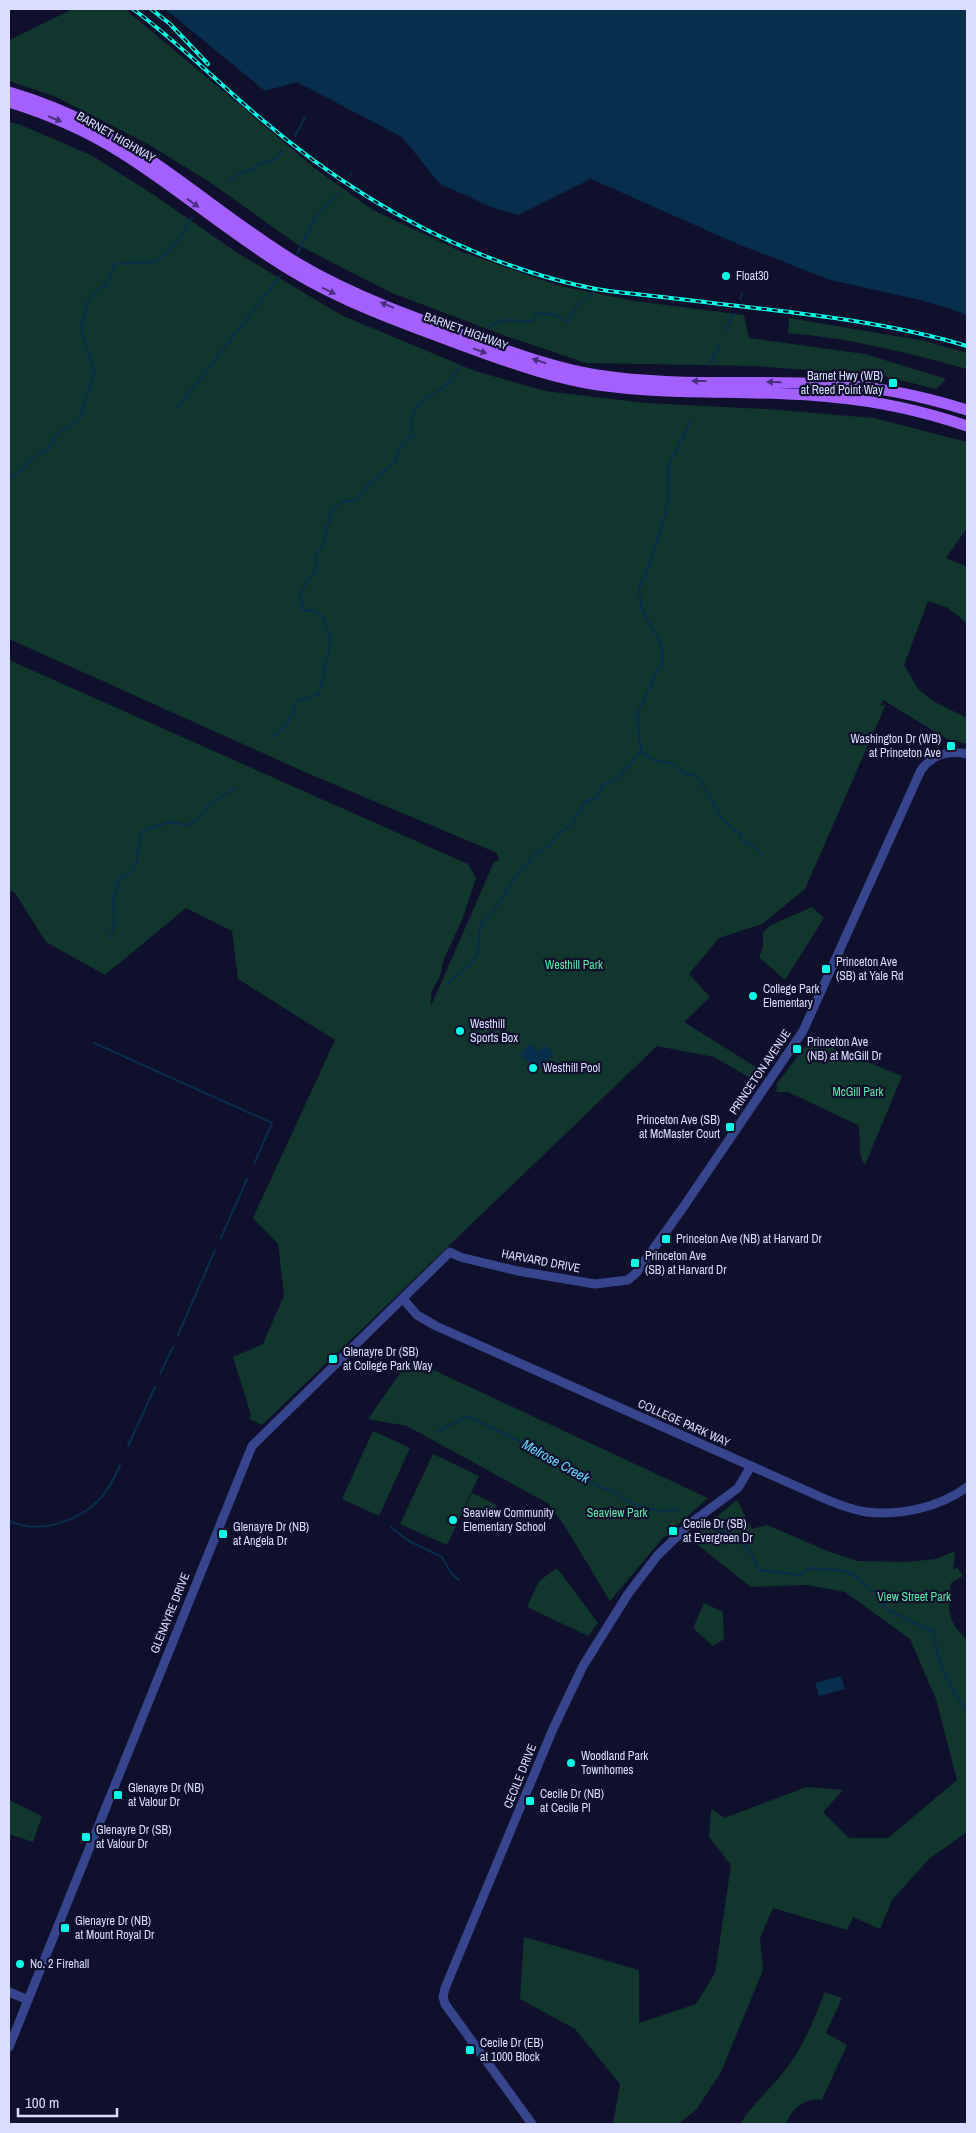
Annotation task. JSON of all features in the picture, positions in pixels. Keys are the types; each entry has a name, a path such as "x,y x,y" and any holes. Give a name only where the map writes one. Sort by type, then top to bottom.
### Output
{"main road":[{"name":"BARNET HIGHWAY","path":"9,92 69,114 108,134 186,186 271,247 322,276 406,313 543,362 596,375 631,379 801,383 865,387 910,394 967,410"},
{"name":"BARNET HIGHWAY","path":"9,102 66,123 122,154 266,254 317,285 384,314 496,357 570,380 613,387 819,396 884,404 967,426"},
{"path":"884,404 898,402 963,417 967,415"}],"street":[{"name":"PRINCETON AVENUE","path":"628,1280 640,1267 682,1209 803,1031 918,776 929,761 938,755 951,752 967,754"},
{"name":"HARVARD DRIVE","path":"450,1252 460,1257 518,1271 595,1284 628,1280"},
{"name":"GLENAYRE DRIVE","path":"9,2047 252,1446 450,1252"},
{"name":"COLLEGE PARK WAY","path":"403,1299 418,1315 430,1323 823,1498 867,1512 903,1512 933,1505 967,1487"},
{"name":"CECILE DRIVE","path":"532,2124 445,2004 443,1997 445,1988 553,1729 583,1666 628,1594 657,1556 692,1522 738,1488 751,1466"},
{"path":"9,1992 28,2000"}],"green space":[{"path":"73,9 125,9 317,170 373,210 462,252 559,286 635,301 744,315 749,338 865,354 946,379 936,389 883,376 755,366 586,363 506,336 392,293 298,245 211,183 148,144 54,96 9,81 9,40"},
{"name":"Westhill Park","path":"9,122 21,125 91,155 154,195 236,252 341,315 475,371 545,391 646,403 766,409 874,418 967,442 967,528 946,558 967,567 967,623 948,608 928,601 904,665 918,689 933,701 967,718 967,744 947,739 883,700 880,706 886,704 805,889 762,924 719,938 689,974 710,997 684,1022 759,1069 752,1079 714,1057 657,1046 262,1425 249,1419 251,1415 233,1357 263,1344 284,1295 278,1244 253,1218 335,1040 238,979 232,931 186,908 105,975 46,942 15,893 9,890 9,660 468,864 476,878 462,920 444,959 440,976 431,993 431,1006 494,862 499,860 497,853 307,773 9,639"},
{"path":"789,318 925,341 967,353 967,369 879,347 834,338 788,333"},
{"path":"812,907 824,918 785,980 759,957 763,947 763,932 771,925"},
{"name":"McGill Park","path":"811,1039 902,1076 865,1165 860,1151 858,1125 788,1092 775,1092 778,1087 775,1086"},
{"name":"Seaview Park","path":"410,1359 708,1498 662,1539 610,1601 564,1525 549,1504 407,1426 368,1419"},
{"path":"373,1431 410,1448 379,1516 342,1499"},
{"path":"433,1454 479,1476 447,1545 400,1524"},
{"path":"472,1493 497,1505 491,1518 466,1506"},
{"name":"View Street Park","path":"737,1500 752,1529 767,1525 857,1561 906,1562 936,1559 955,1551 953,1570 957,1567 963,1576 951,1583 949,1607 955,1626 967,1640 967,1832 929,1859 892,1900 880,1929 853,1917 847,1930 773,1908 760,1938 763,1970 721,2072 696,2110 678,2124 613,2124 620,2084 575,2029 520,1999 524,1937 639,1970 639,2023 696,2004 715,1973 731,1865 709,1837 711,1809 725,1818 806,1787 843,1790 823,1812 849,1838 888,1838 957,1780 936,1699 910,1639 845,1592 807,1585 751,1587 690,1539"},
{"path":"557,1568 598,1623 588,1636 527,1607 539,1581"},
{"path":"704,1603 723,1612 724,1639 713,1646 693,1628"},
{"path":"9,1800 42,1816 33,1842 9,1834"},
{"path":"825,1992 842,1998 826,2033 847,2045 822,2100 810,2100 800,2105 791,2114 786,2124 740,2124 751,2108 795,2057"}],"water":[{"path":"165,9 967,9 967,316 960,312 920,300 830,280 733,242 591,179 518,215 496,209 440,184 402,137 297,82 265,91"},
{"path":"530,1044 538,1052 545,1045 554,1054 537,1071 520,1054"},
{"path":"841,1676 845,1689 819,1696 815,1683"}],"waterway":[{"path":"295,136 305,117"},
{"path":"228,182 239,174 254,169 258,164 273,161 282,151"},
{"path":"297,254 317,215 340,192"},
{"path":"9,479 37,455 49,449 54,436 80,419 94,372 81,327 88,300 100,288 106,285 115,264 156,262 177,242 192,218"},
{"path":"178,407 280,276"},
{"path":"489,327 502,320 532,321 537,313 556,315 568,322 578,305 594,292"},
{"path":"740,299 742,294"},
{"path":"725,332 733,314"},
{"path":"710,365 719,345"},
{"path":"272,737 288,723 297,701 319,694 331,641 323,617 316,611 303,610 300,597 306,584 315,572 315,557 323,545 331,512 341,502 355,500 369,484 395,461 403,442 412,435 412,416 416,409 427,398 449,382 460,366"},
{"path":"691,421 669,464 668,503 654,552 639,589 642,610 659,640 662,652 662,661 637,714 641,751 653,760 671,763 685,774 697,776 726,823 741,834 742,840 756,848 761,855"},
{"path":"448,984 476,956 482,923 492,913 523,866 527,866 533,855 547,847 561,832 570,826 586,801 598,797 603,785 617,779 641,751"},
{"path":"111,937 115,919 113,901 119,878 127,875 135,866 143,831 169,822 188,825 201,816 209,804 236,788"},
{"path":"94,1043 272,1123 254,1164"},
{"path":"221,1238 247,1179"},
{"path":"178,1335 215,1250"},
{"path":"160,1374 173,1347"},
{"path":"128,1446 155,1387"},
{"name":"Melrose Creek","path":"437,1432 467,1416 522,1442 584,1476 599,1487 611,1490 631,1503 662,1512 674,1509 679,1511"},
{"path":"9,1521 20,1525 44,1526 56,1524 78,1515 89,1509 102,1497 120,1465"},
{"name":"Melrose Creek","path":"705,1526 736,1536 750,1551 759,1570 800,1575 809,1568 845,1571 858,1578 874,1592 888,1610 934,1632 941,1666 954,1691 967,1710"},
{"path":"391,1527 407,1540 442,1557 451,1573 459,1580"}],"railway":[{"path":"133,9 166,35 260,118 311,159 364,195 420,227 480,254 544,276 594,289 824,316 932,336 967,346"},
{"path":"151,9 170,24 208,64"}],"place":[{"name":"Float30","path":"726,276"},
{"name":"Barnet Hwy (WB) at Reed Point Way","path":"893,383"},
{"name":"Washington Dr (WB) at Princeton Ave","path":"951,746"},
{"name":"Princeton Ave (SB) at Yale Rd","path":"826,969"},
{"name":"College Park Elementary","path":"753,996"},
{"name":"Westhill Sports Box","path":"460,1031"},
{"name":"Princeton Ave (NB) at McGill Dr","path":"797,1049"},
{"name":"Westhill Pool","path":"533,1068"},
{"name":"Princeton Ave (SB) at McMaster Court","path":"730,1127"},
{"name":"Princeton Ave (NB) at Harvard Dr","path":"666,1239"},
{"name":"Princeton Ave (SB) at Harvard Dr","path":"635,1263"},
{"name":"Glenayre Dr (SB) at College Park Way","path":"333,1359"},
{"name":"Seaview Community Elementary School","path":"453,1520"},
{"name":"Cecile Dr (SB) at Evergreen Dr","path":"673,1531"},
{"name":"Glenayre Dr (NB) at Angela Dr","path":"223,1534"},
{"name":"Woodland Park Townhomes","path":"571,1763"},
{"name":"Glenayre Dr (NB) at Valour Dr","path":"118,1795"},
{"name":"Cecile Dr (NB) at Cecile Pl","path":"530,1801"},
{"name":"Glenayre Dr (SB) at Valour Dr","path":"86,1837"},
{"name":"Glenayre Dr (NB) at Mount Royal Dr","path":"65,1928"},
{"name":"No. 2 Firehall","path":"20,1964"},
{"name":"Cecile Dr (EB) at 1000 Block","path":"470,2050"}]}
